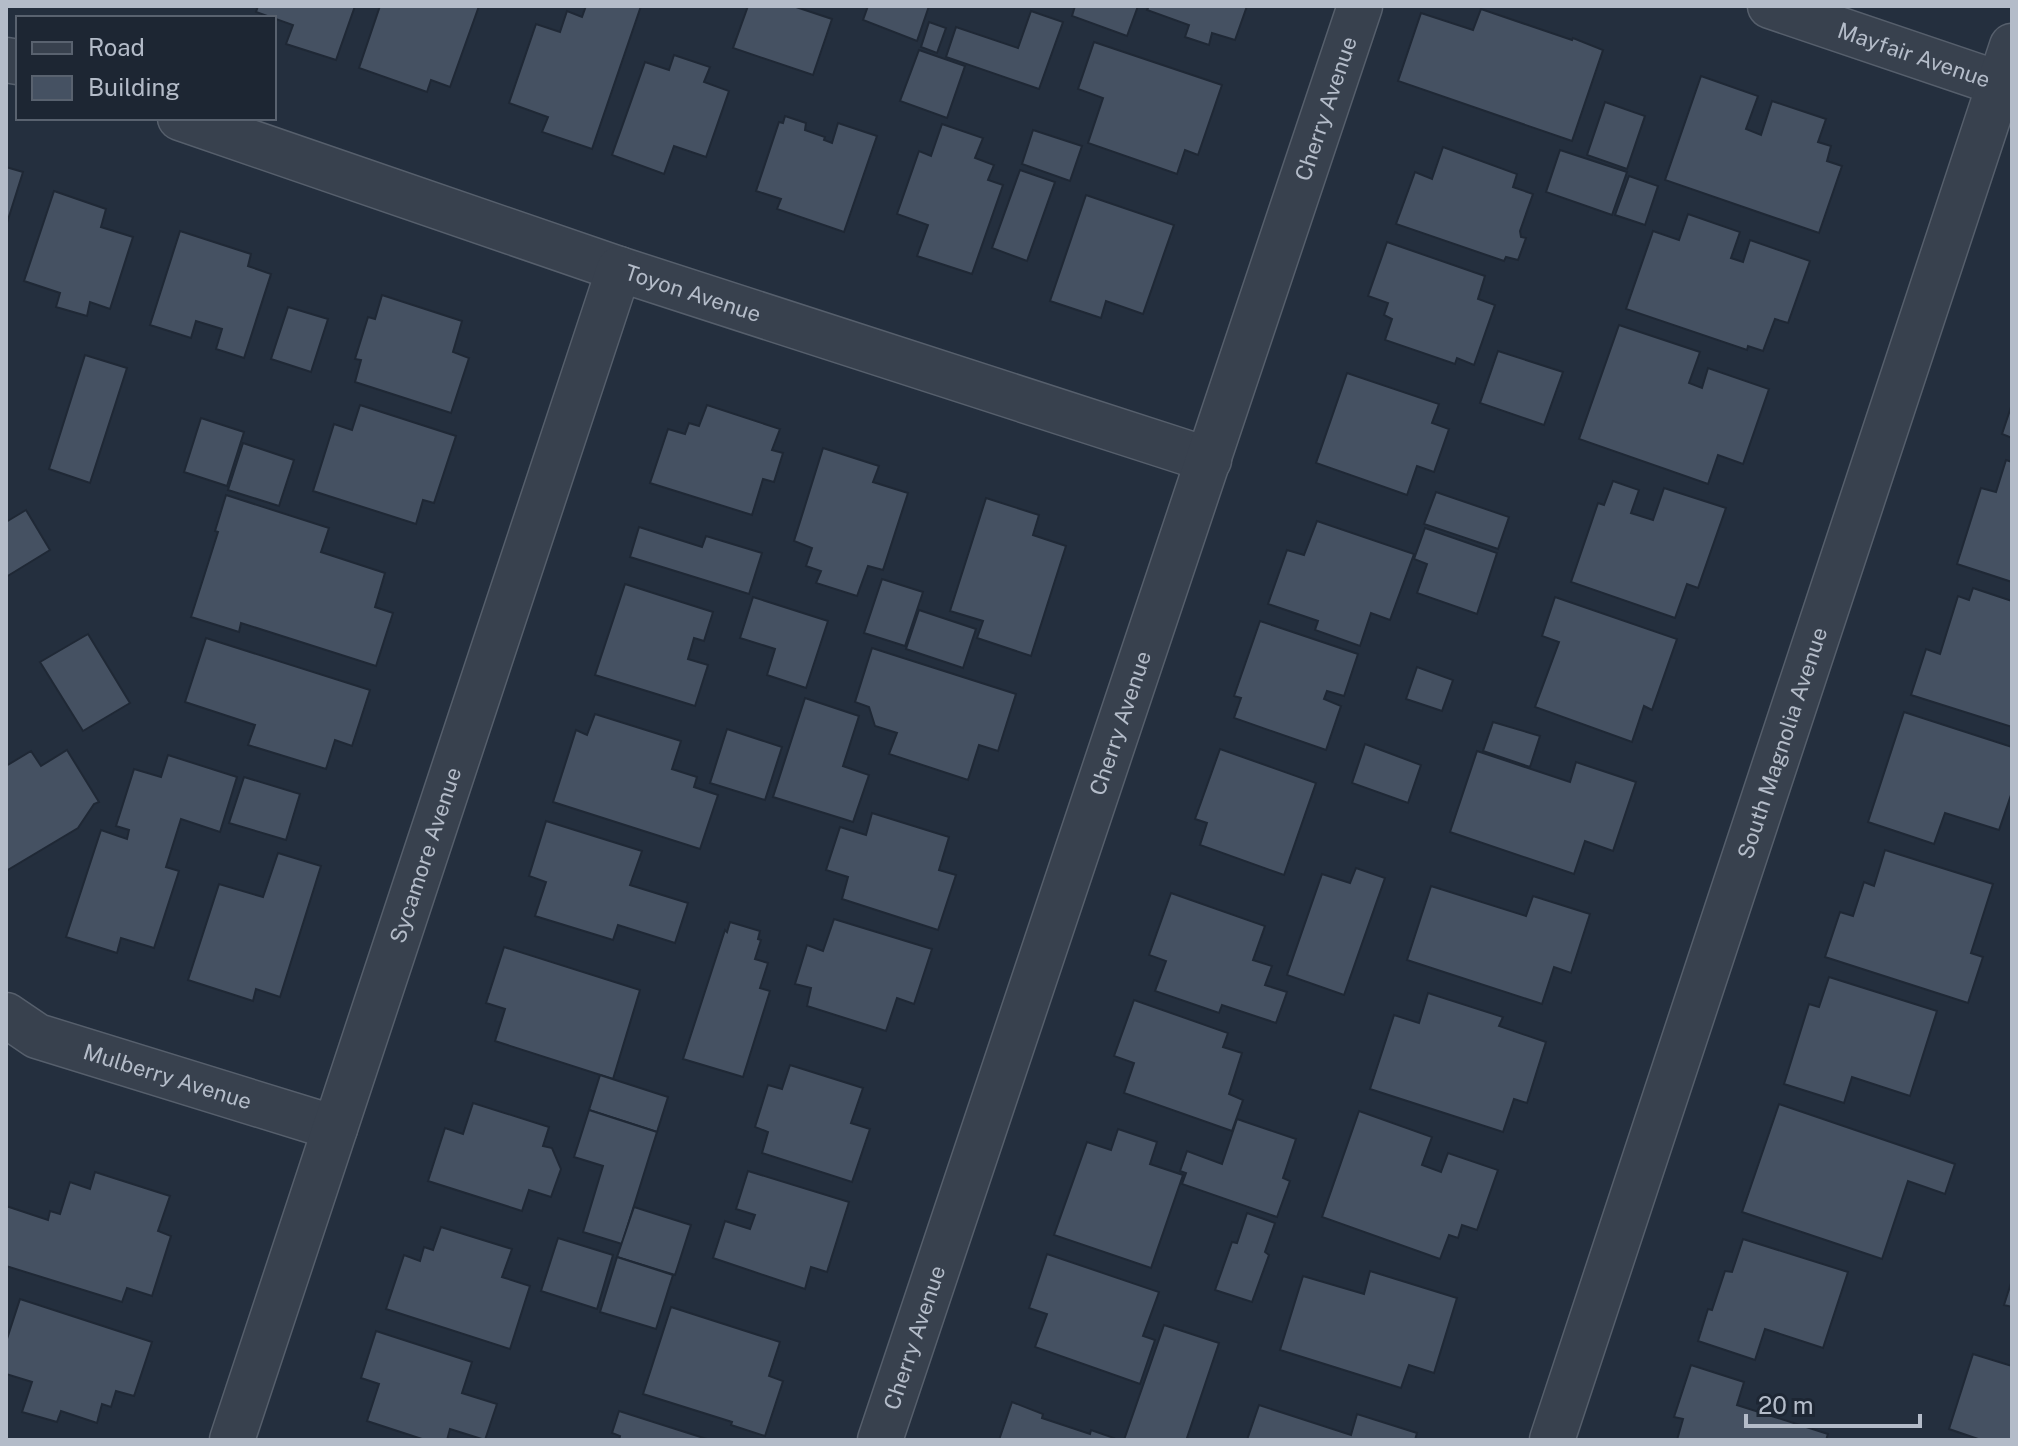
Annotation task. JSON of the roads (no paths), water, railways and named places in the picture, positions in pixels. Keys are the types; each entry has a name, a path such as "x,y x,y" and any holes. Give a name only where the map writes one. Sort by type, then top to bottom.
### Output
{"street":[{"name":"Cherry Avenue","path":"880,1440 1360,6"},
{"name":"Mayfair Avenue","path":"1770,6 2008,72"},
{"name":"South Magnolia Avenue","path":"1552,1440 2008,72"},
{"name":"Toyon Avenue","path":"186,120 619,269 1209,460"},
{"name":"Sycamore Avenue","path":"232,1440 619,269"},
{"name":"Mulberry Avenue","path":"6,1015 37,1036 335,1128"}]}
